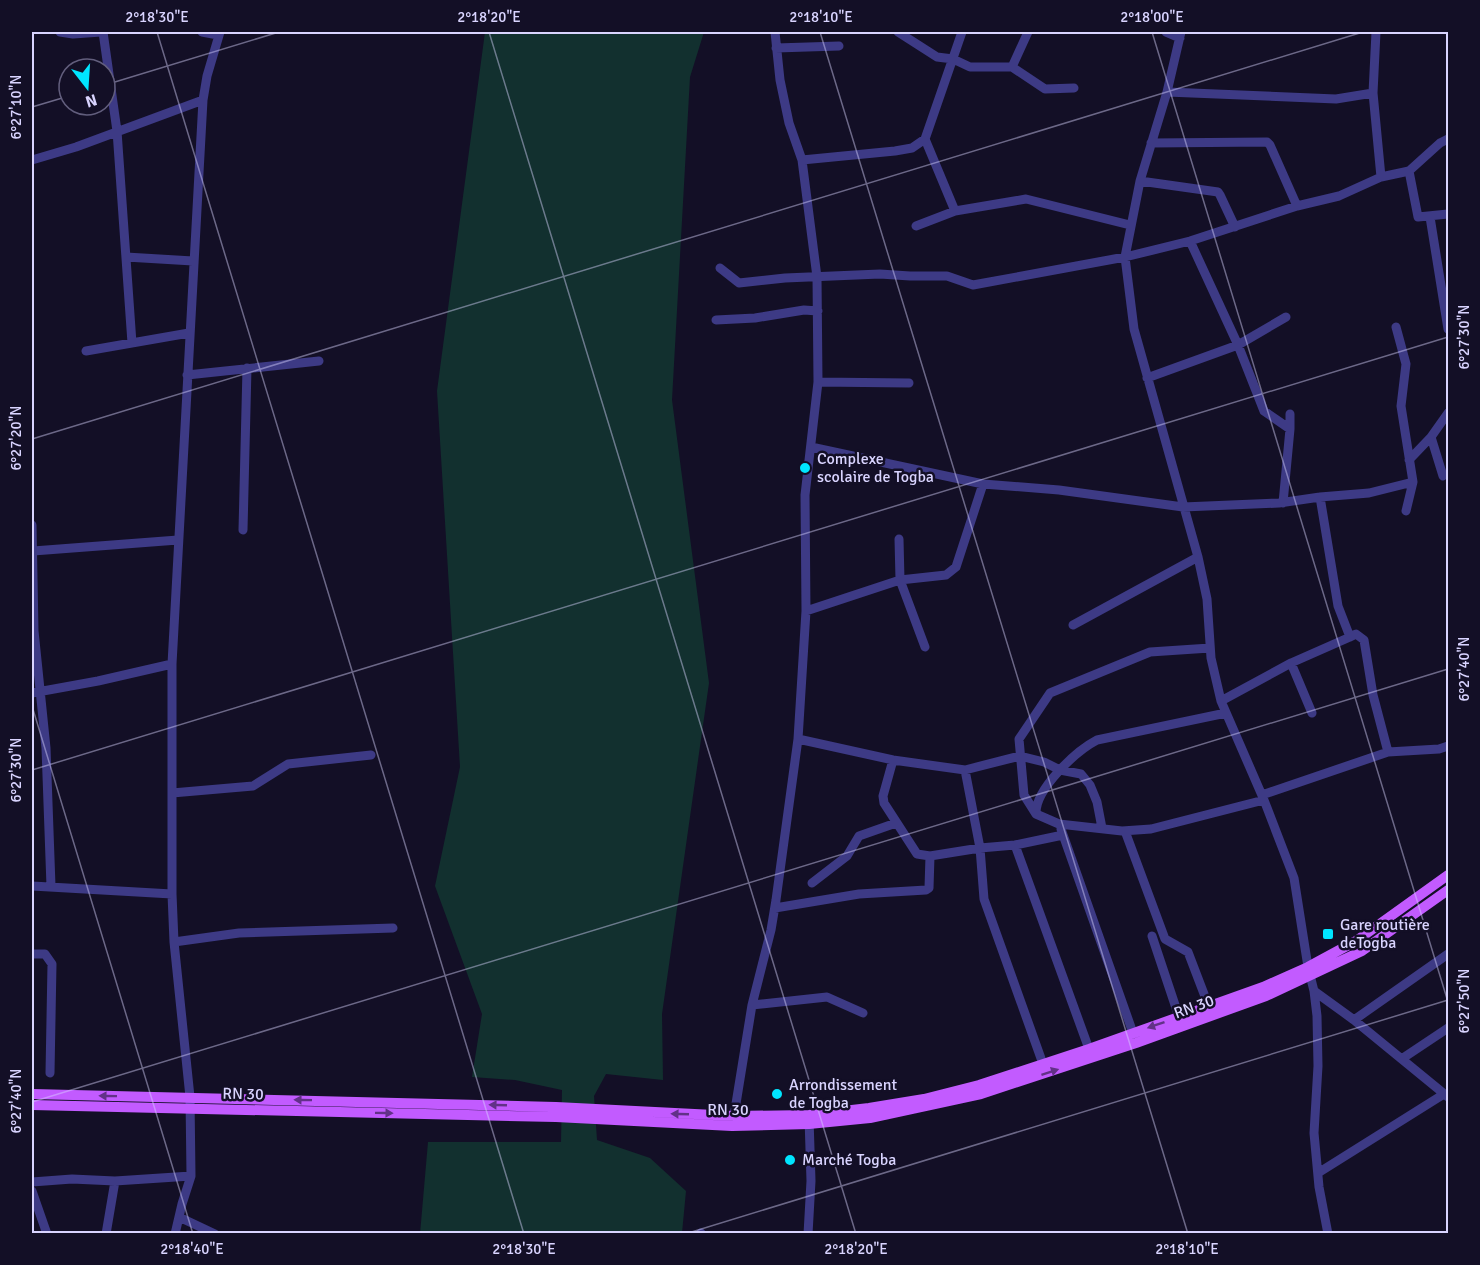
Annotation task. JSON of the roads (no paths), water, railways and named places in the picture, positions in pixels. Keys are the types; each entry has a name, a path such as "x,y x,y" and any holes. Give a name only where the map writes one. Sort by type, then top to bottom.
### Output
{"main road":[{"name":"RN 30","path":"599,1114 732,1126 870,1118 981,1094 1212,1017 1266,996 1309,972 1449,875"},
{"name":"RN 30","path":"32,1094 190,1102 734,1116 809,1120 924,1099 979,1085 1309,972 1362,951 1449,890"},
{"name":"RN 30","path":"32,1105 190,1102"}],"street":[{"path":"60,32 73,34 102,32 117,131 132,343"},
{"path":"175,1233 191,1176 190,1102 174,942 172,894 172,664 202,100 219,33 202,32"},
{"path":"734,1116 752,1005 775,908 798,739 806,611 805,495 818,382 817,277 802,160 789,123 775,32"},
{"path":"898,32 937,57 953,59 970,67 1012,67 1045,90 1074,88"},
{"path":"802,160 895,151 912,148 925,139 962,32"},
{"path":"1012,67 1028,32"},
{"path":"1166,32 1181,35 1167,92 1140,181 1125,257 1134,329 1198,557 1207,599 1210,648 1221,701 1263,797 1294,878 1317,1016 1317,1110 1314,1133 1328,1233"},
{"path":"1376,32 1373,93 1381,177"},
{"path":"776,48 839,46"},
{"path":"1167,92 1336,99 1373,93"},
{"path":"32,160 76,147 202,100"},
{"path":"925,139 955,211"},
{"path":"720,268 740,283 785,278 880,274 947,276 973,285 1125,257 1190,241 1297,206 1340,196 1381,177 1409,171 1440,142 1449,139"},
{"path":"1151,143 1267,142 1297,206"},
{"path":"1409,171 1417,215 1420,218 1449,214"},
{"path":"1140,181 1218,192 1235,227"},
{"path":"916,226 955,211 1026,199 1130,225"},
{"path":"1430,217 1449,329"},
{"path":"1190,241 1238,345 1264,411 1290,429"},
{"path":"126,257 193,261"},
{"path":"716,320 755,318 804,310 818,311"},
{"path":"1147,378 1238,345 1286,317"},
{"path":"1396,327 1407,364 1401,406 1413,482 1406,511"},
{"path":"86,351 189,333"},
{"path":"186,375 319,361"},
{"path":"243,530 247,368"},
{"path":"818,382 909,383"},
{"path":"1409,460 1431,437 1449,413"},
{"path":"1283,503 1290,414"},
{"path":"1431,437 1443,476"},
{"path":"811,447 983,484 1059,490 1183,507 1283,503 1369,493 1413,482"},
{"path":"806,611 900,580 946,575 956,567 983,484"},
{"path":"1320,497 1338,606 1350,638"},
{"path":"32,525 35,692 46,748 51,886"},
{"path":"899,538 900,580 924,647"},
{"path":"33,551 178,540"},
{"path":"1072,624 1198,557"},
{"path":"1221,701 1291,663 1356,634 1364,640 1373,695 1388,752"},
{"path":"1210,648 1150,652 1050,693 1019,736 1024,795 1036,814 1059,824 1125,831 1150,829 1263,797 1388,752 1439,749 1449,746"},
{"path":"1291,663 1312,713"},
{"path":"35,692 98,681 172,664"},
{"path":"1036,814 1038,801 1060,770 1081,750 1097,740 1226,713"},
{"path":"798,739 893,760 965,770 1020,756 1044,762 1060,770 1081,774 1090,784 1097,802 1102,828"},
{"path":"172,793 253,786 288,764 370,755"},
{"path":"893,760 883,796 884,803 917,854 930,856 1015,845 1063,835"},
{"path":"965,770 980,848 980,873 984,899 1043,1064"},
{"path":"812,883 846,856 859,836 896,823"},
{"path":"1059,824 1133,1034"},
{"path":"1125,831 1165,939 1188,952 1209,1006"},
{"path":"1015,845 1089,1049"},
{"path":"775,908 859,894 926,890 929,888 930,856"},
{"path":"32,886 172,894"},
{"path":"174,942 239,933 393,928"},
{"path":"1152,936 1179,1017"},
{"path":"32,954 45,954 52,964 50,1073"},
{"path":"1354,1020 1449,954"},
{"path":"1314,991 1354,1020 1446,1095 1318,1173"},
{"path":"752,1005 827,997 863,1013"},
{"path":"1402,1058 1449,1028"},
{"path":"808,1233 811,1181 809,1120"},
{"path":"32,1182 72,1179 115,1181 191,1176"},
{"path":"106,1233 115,1181"},
{"path":"32,1191 46,1233"},
{"path":"179,1217 215,1233"}],"place":[{"name":"Complexe scolaire de Togba","path":"805,468"},
{"name":"Gare routière deTogba","path":"1328,934"},
{"name":"Arrondissement de Togba","path":"777,1094"},
{"name":"Marché Togba","path":"790,1160"}]}
